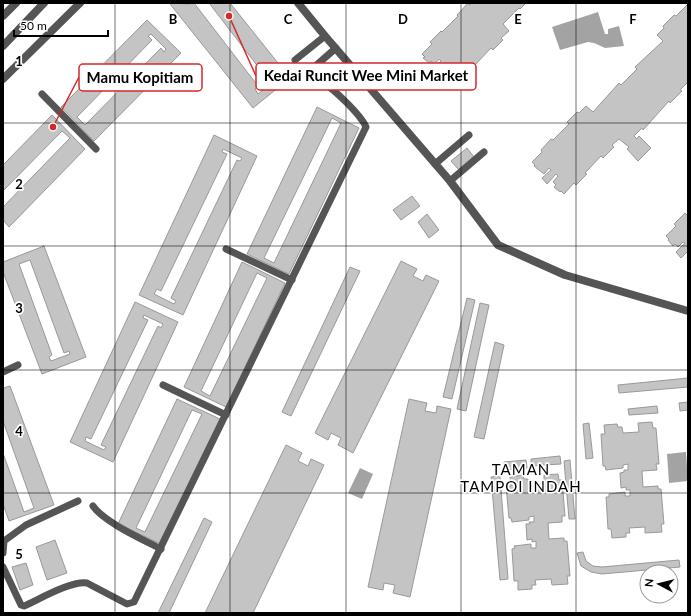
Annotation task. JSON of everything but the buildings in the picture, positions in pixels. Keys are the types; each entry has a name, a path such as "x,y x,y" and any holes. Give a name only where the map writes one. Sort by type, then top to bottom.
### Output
{"street":[{"path":"3,16 16,3"},
{"path":"3,46 44,3"},
{"path":"3,79 80,3"},
{"path":"298,3 450,181 498,245 565,275 688,311"}],"lane":[{"path":"295,60 325,36"},
{"path":"3,567 21,605 24,606 73,584 83,582 127,604 134,602 366,127 360,117 331,88 314,78 304,76 336,48"},
{"path":"42,94 96,149"},
{"path":"435,164 469,135"},
{"path":"450,181 484,152"},
{"path":"226,249 292,280"},
{"path":"3,372 18,366"},
{"path":"163,385 226,415"},
{"path":"3,553 4,539 26,525 78,501"},
{"path":"93,506 97,512 106,519 160,549"}],"shaded area":[{"path":"598,12 605,34 608,34 608,29 619,26 624,46 605,48 588,42 560,50 552,27"},
{"path":"686,452 688,481 669,483 667,454"},
{"path":"360,468 373,474 362,499 348,493"}],"place":[{"name":"Kedai Runcit Wee Mini Market","path":"229,16"},
{"name":"Mamu Kopitiam","path":"53,127"}],"district":[{"name":"TAMAN TAMPOI INDAH","path":"521,478"}]}
